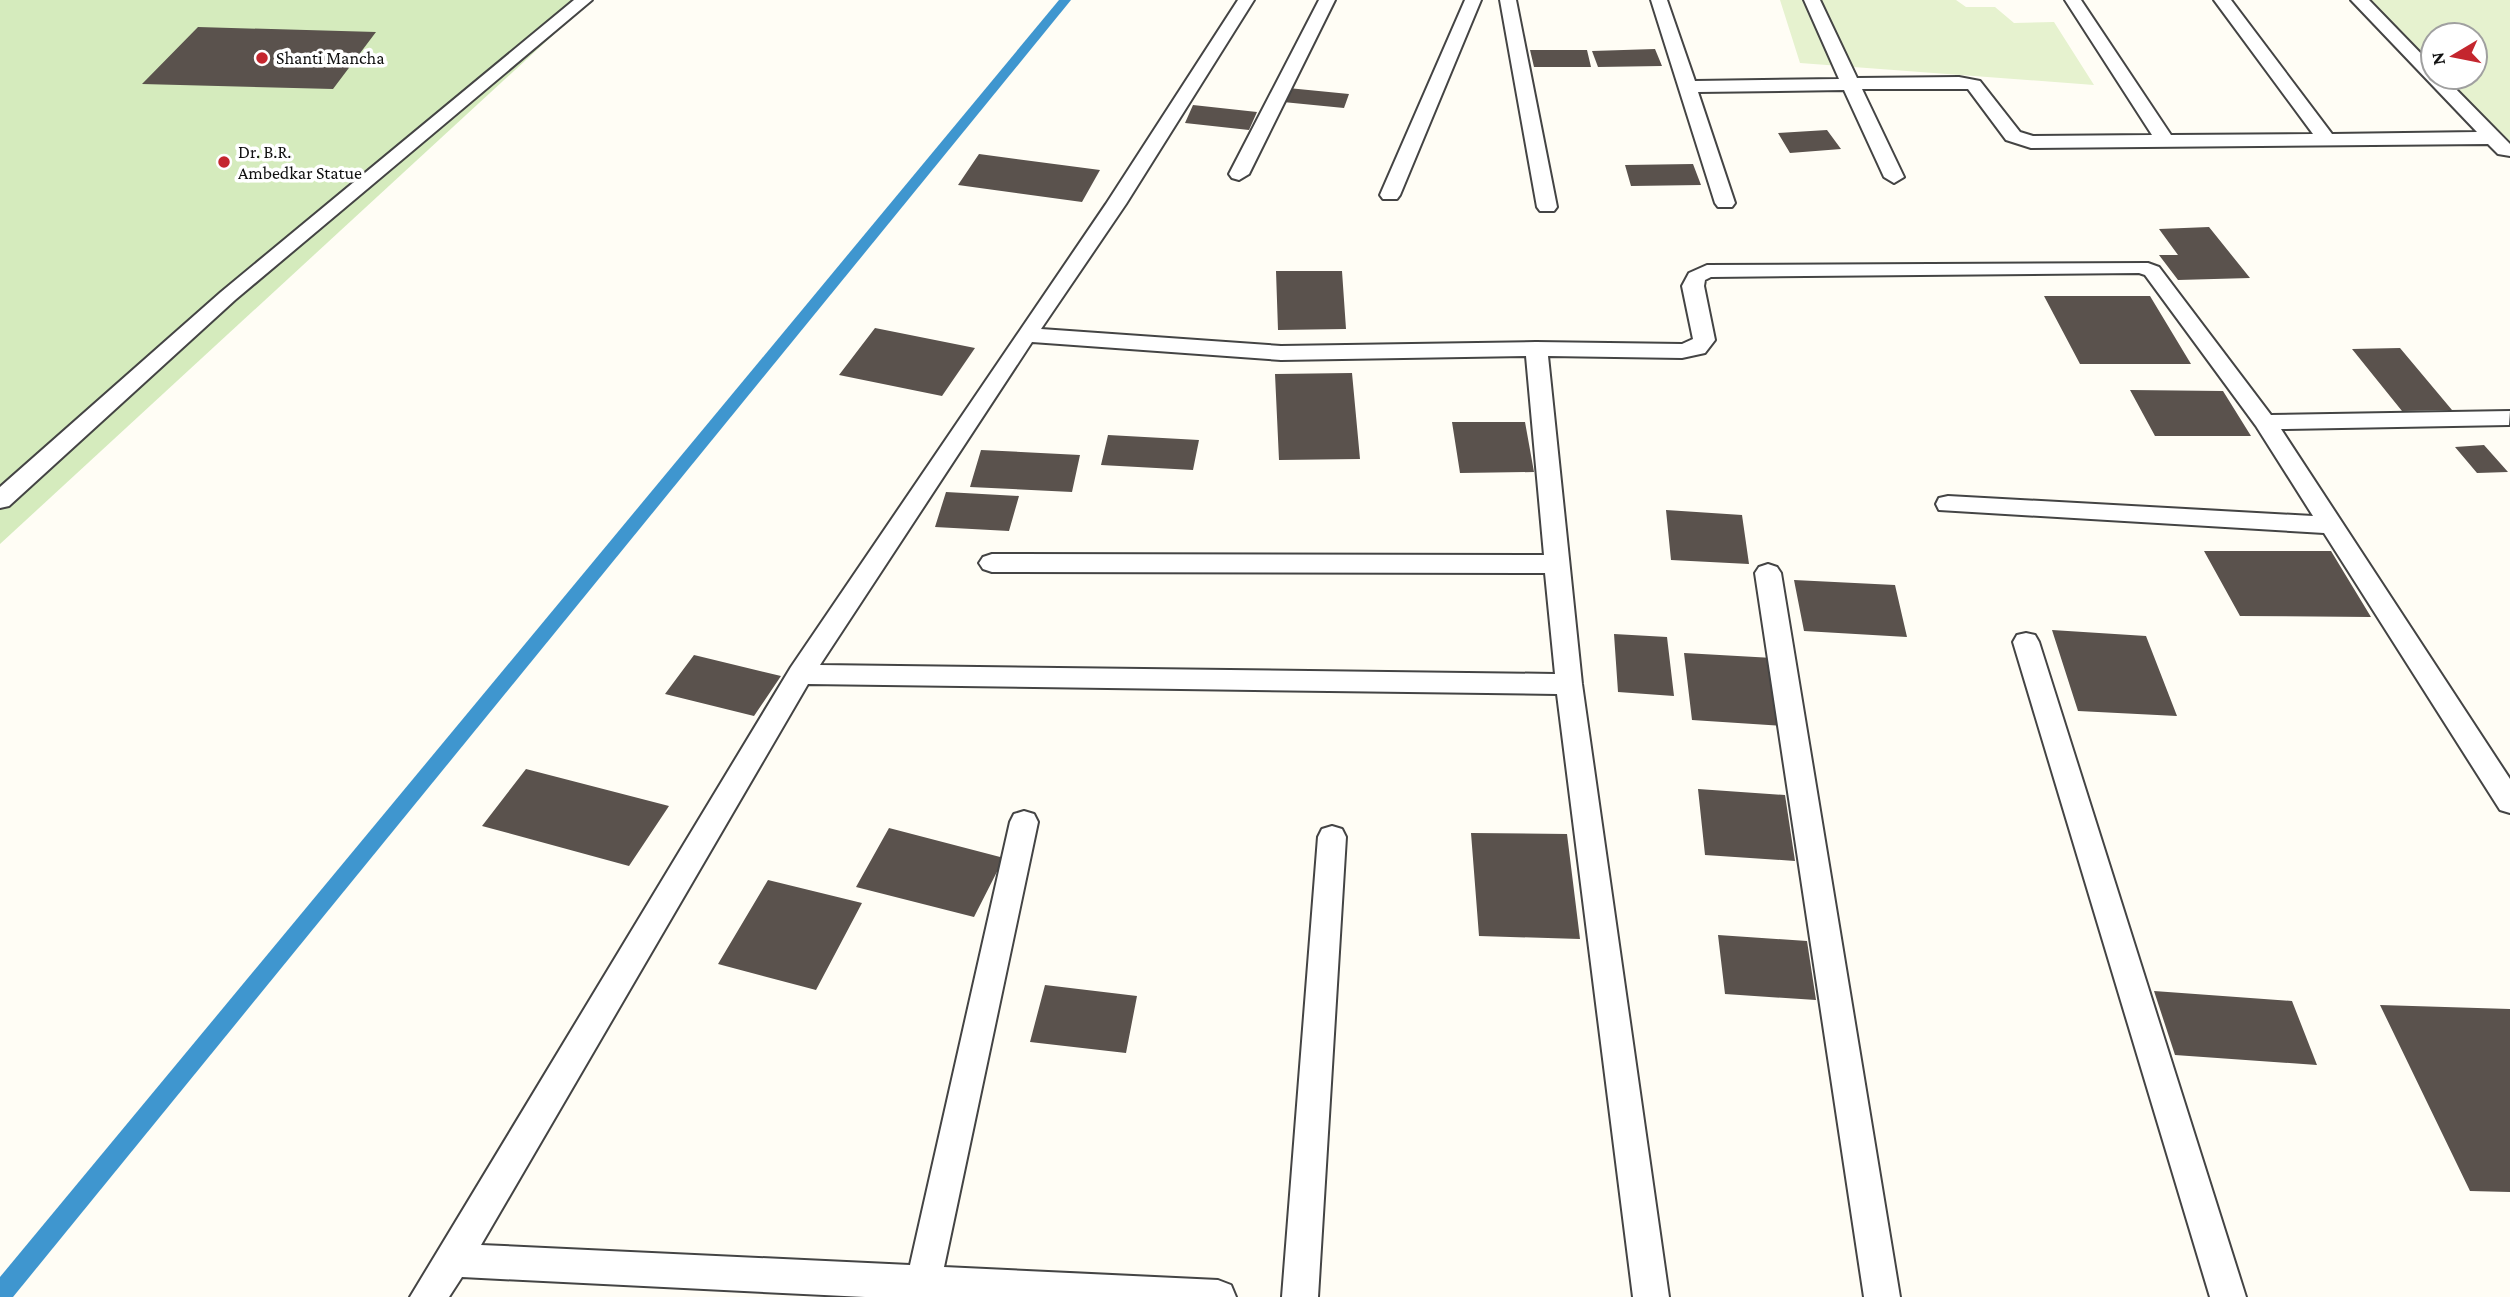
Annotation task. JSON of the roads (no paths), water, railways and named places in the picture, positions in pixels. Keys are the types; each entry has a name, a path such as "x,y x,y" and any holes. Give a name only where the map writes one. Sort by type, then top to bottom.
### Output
{"lane":[{"path":"0,500 228,296 584,0"},
{"path":"428,1297 800,674 1116,204 1246,0"},
{"path":"1239,174 1327,0"},
{"path":"1390,195 1473,0"},
{"path":"1507,0 1547,206"},
{"path":"1659,0 1725,203"},
{"path":"1812,0 1894,177"},
{"path":"2073,0 2164,139"},
{"path":"2222,0 2326,138"},
{"path":"2359,0 2419,62"},
{"path":"1686,87 1959,82 1974,85 2013,136 2031,142 2493,138"},
{"path":"2447,91 2505,150 2510,150"},
{"path":"1026,335 1281,353 1535,349 1682,351 1697,348 1704,340 1693,286 1696,277 1707,271 2141,267 2152,271 2265,422 2510,802"},
{"path":"1535,349 1569,684 1651,1297"},
{"path":"2265,422 2509,418"},
{"path":"1948,504 2333,524"},
{"path":"992,563 1557,564"},
{"path":"1768,573 1882,1297"},
{"path":"2026,642 2228,1297"},
{"path":"800,674 1569,684"},
{"path":"923,1283 1024,822"},
{"path":"1300,1297 1332,837"},
{"path":"453,1259 1218,1297"}],"waterway":[{"path":"0,1295 1065,0"}],"place":[{"name":"Shanti Mancha","path":"262,58"},
{"name":"Dr. B.R. Ambedkar Statue","path":"224,162"}]}
